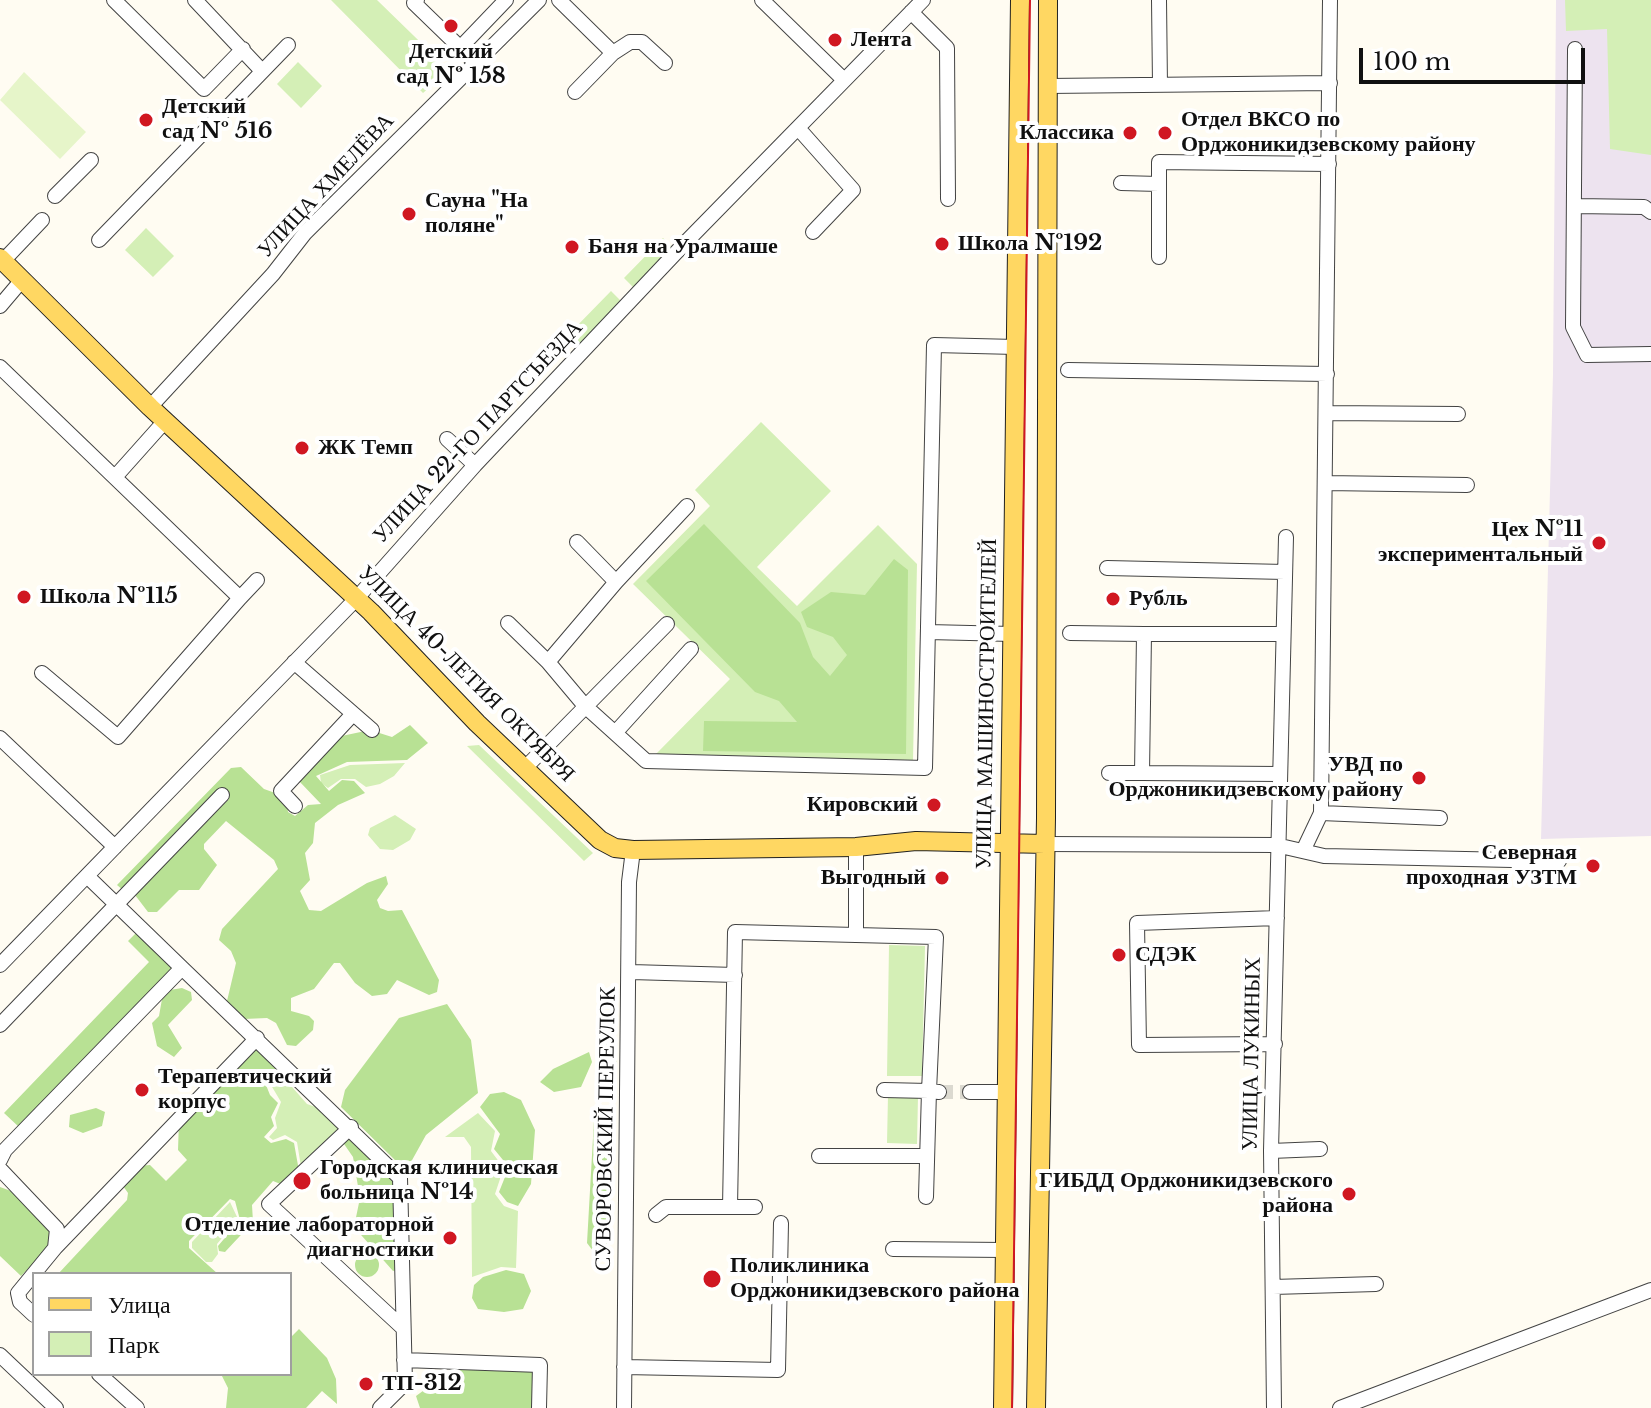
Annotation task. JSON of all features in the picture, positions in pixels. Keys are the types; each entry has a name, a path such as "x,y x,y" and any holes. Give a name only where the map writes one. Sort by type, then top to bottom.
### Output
{"main road":[{"name":"УЛИЦА МАШИНОСТРОИТЕЛЕЙ","path":"1003,1408 1020,0"},
{"path":"1036,1408 1045,844 1048,0"},
{"name":"УЛИЦА 40-ЛЕТИЯ ОКТЯБРЯ","path":"2,260 150,407 356,599 524,769 600,840 615,848 633,850 856,847 916,841 1045,844"}],"street":[{"path":"114,0 204,89 243,49"},
{"path":"195,0 262,71"},
{"path":"417,0 414,3 475,62"},
{"path":"460,48 506,0"},
{"name":"УЛИЦА ХМЕЛЁВА","path":"150,407 273,274 305,233 539,0"},
{"path":"559,0 613,53"},
{"path":"762,0 843,79"},
{"name":"УЛИЦА 22-ГО ПАРТСЪЕЗДА","path":"0,965 356,599 475,465 843,79 923,0"},
{"path":"1159,0 1160,85"},
{"path":"1303,851 1321,813 1330,0"},
{"path":"911,12 947,48 948,199"},
{"path":"575,92 613,53 630,42 642,42 665,63"},
{"path":"99,240 288,45"},
{"path":"1575,49 1573,327 1587,355 1651,354"},
{"path":"1048,86 1330,83"},
{"path":"798,128 853,190 813,232"},
{"path":"55,196 91,160"},
{"path":"1159,257 1159,162 1329,164"},
{"path":"1121,183 1159,184"},
{"path":"1576,206 1644,207 1651,212"},
{"path":"2,260 42,220"},
{"path":"0,306 22,280"},
{"path":"508,623 548,662 585,706 646,761 925,768 934,345 1016,347"},
{"path":"0,367 240,598"},
{"path":"1068,370 1327,374"},
{"path":"1326,413 1458,414"},
{"path":"115,477 165,421"},
{"path":"447,439 475,465"},
{"path":"1325,483 1467,485"},
{"path":"548,662 616,582 687,506"},
{"name":"УЛИЦА ЛУКИНЫХ","path":"1274,1408 1271,1151 1276,845 1286,537"},
{"path":"577,542 616,582"},
{"path":"1107,568 1285,572"},
{"path":"42,673 118,737 257,580"},
{"path":"524,769 667,624"},
{"path":"928,632 1012,634"},
{"path":"1070,633 1283,634"},
{"path":"1142,773 1144,634"},
{"path":"615,733 691,649"},
{"path":"294,662 372,730"},
{"path":"295,806 281,791 353,714"},
{"path":"0,738 115,847"},
{"path":"1109,773 1279,774"},
{"path":"0,1025 222,795"},
{"path":"1321,813 1440,818"},
{"path":"1045,844 1276,845 1324,856 1559,861"},
{"path":"856,847 856,935"},
{"name":"СУВОРОВСКИЙ ПЕРЕУЛОК","path":"624,1408 631,972 629,882 633,850"},
{"path":"87,876 351,1127 400,1178 405,1383 380,1408"},
{"path":"1275,1044 1139,1045 1137,923 1277,918"},
{"path":"730,1207 735,932 936,937 934,1092 926,1197"},
{"path":"0,1160 5,1150 182,968"},
{"path":"631,972 735,975"},
{"path":"34,1272 257,1038"},
{"path":"884,1090 934,1092"},
{"path":"970,1092 1007,1092"},
{"path":"351,1127 269,1204 403,1328"},
{"path":"1271,1151 1320,1149"},
{"path":"819,1156 927,1156"},
{"path":"0,1169 57,1229 55,1248"},
{"path":"656,1215 666,1207 755,1207"},
{"path":"624,1367 778,1370 781,1223"},
{"path":"893,1249 1005,1250"},
{"path":"32,1274 19,1289 20,1302 32,1313"},
{"path":"1273,1287 1376,1284"},
{"path":"1340,1408 1651,1290"},
{"path":"0,1355 56,1408"},
{"path":"404,1360 540,1365 539,1408"},
{"path":"101,1376 137,1408"}],"shaded area":[{"path":"1556,0 1651,0 1651,836 1541,839 1553,374"}],"green space":[{"path":"331,0 377,0 449,70 423,93"},
{"path":"1565,0 1651,0 1651,155 1610,149 1607,29 1566,31"},
{"path":"298,62 322,86 301,108 277,84"},
{"path":"24,72 86,132 60,159 0,100"},
{"path":"146,228 174,256 153,277 125,250"},
{"path":"663,238 674,249 635,289 624,278"},
{"path":"611,291 622,302 581,344 570,333"},
{"path":"761,422 831,491 757,567 797,606 878,525 917,564 913,760 656,754 730,679 633,584 710,506 695,490"},
{"path":"704,524 800,623 813,657 830,676 847,655 833,637 807,627 801,612 831,592 865,595 894,559 908,570 906,754 703,751 704,721 797,722 779,701 755,692 646,581"},
{"path":"410,725 428,743 407,760 347,762 316,776 329,791 342,780 354,781 365,793 338,805 315,823 313,843 305,853 310,880 300,891 309,910 321,911 367,883 386,876 388,884 377,900 380,908 402,910 439,980 437,992 429,995 397,980 387,994 372,996 355,983 340,963 334,963 314,989 291,998 291,1011 309,1016 314,1021 313,1030 296,1046 287,1045 276,1023 267,1018 244,1019 227,1001 236,963 231,951 219,940 222,929 278,869 274,860 226,821 204,844 204,849 217,865 199,890 179,890 157,912 148,912 135,895 229,799 227,791 221,789 124,891 117,885 231,768 241,767 264,789 278,794 287,803 288,812 295,816 308,805 321,804 299,781 337,737 370,730 392,737"},
{"path":"479,745 593,853 584,861 467,746"},
{"path":"405,763 394,776 380,784 366,787 355,779 341,779 328,788 321,783 320,775 350,765"},
{"path":"395,815 416,829 410,840 393,850 380,849 368,835 370,828"},
{"path":"138,931 175,967 20,1128 4,1113 149,962 128,941"},
{"path":"889,945 925,946 922,1076 887,1076"},
{"path":"182,988 191,992 192,1000 168,1025 182,1048 174,1057 157,1046 152,1023 159,1016 162,999 170,990"},
{"path":"447,1004 471,1040 478,1093 426,1135 411,1162 401,1166 341,1107 345,1090 399,1018"},
{"path":"608,1042 617,1045 616,1093 612,1098 603,1097 600,1092 603,1046"},
{"path":"258,1048 278,1068 262,1075 270,1095 278,1103 271,1117 274,1126 264,1137 271,1143 286,1139 294,1143 299,1171 283,1185 273,1181 252,1205 253,1222 225,1252 219,1251 218,1246 240,1220 235,1201 230,1199 189,1241 189,1248 216,1272 60,1272 127,1200 128,1193 123,1186 138,1166 150,1165 166,1181 187,1160 178,1150 179,1121 248,1051"},
{"path":"589,1052 592,1062 581,1087 554,1092 540,1082 553,1069"},
{"path":"278,1071 307,1104 330,1112 343,1127 301,1167 297,1142 285,1135 273,1140 269,1137 277,1128 275,1118 281,1102 265,1075"},
{"path":"504,1092 521,1100 535,1130 531,1184 518,1206 507,1202 499,1192 505,1177 503,1160 494,1149 500,1134 480,1107 490,1094"},
{"path":"888,1095 918,1096 917,1144 887,1143"},
{"path":"96,1108 105,1112 102,1126 83,1133 69,1127 70,1115"},
{"path":"598,1112 609,1113 612,1122 607,1245 603,1252 593,1251 587,1243 594,1120"},
{"path":"478,1113 495,1131 491,1151 500,1163 500,1179 495,1194 504,1206 518,1211 516,1268 501,1267 472,1277 471,1147 464,1137 445,1137"},
{"path":"353,1136 396,1183 397,1270 393,1271 354,1227 360,1198 353,1157 344,1144 347,1138"},
{"path":"0,1187 11,1191 49,1228 51,1238 46,1250 21,1276 0,1256"},
{"path":"230,1202 238,1219 217,1244 218,1254 212,1262 206,1262 192,1248 192,1242"},
{"path":"367,1253 378,1260 379,1265 372,1276 367,1277 356,1270 355,1265 362,1254"},
{"path":"506,1270 524,1274 531,1291 523,1309 504,1312 478,1309 472,1298 474,1285 483,1277"},
{"path":"299,1329 327,1358 336,1379 337,1404 322,1391 306,1408 226,1408 228,1388 222,1376 292,1376 292,1336"},
{"path":"457,1366 536,1367 535,1408 420,1408 416,1396"}],"tunnel":[{"path":"939,1092 970,1092"}],"tram line":[{"path":"1012,1408 1030,0"}],"place":[{"name":"Детский сад № 158","path":"451,26"},
{"name":"Лента","path":"835,40"},
{"name":"Детский сад № 516","path":"146,120"},
{"name":"Классика","path":"1130,133"},
{"name":"Отдел ВКСО по Орджоникидзевскому району","path":"1165,133"},
{"name":"Сауна \"На поляне\"","path":"409,214"},
{"name":"Школа №192","path":"942,244"},
{"name":"Баня на Уралмаше","path":"572,247"},
{"name":"ЖК Темп","path":"302,448"},
{"name":"Цех №11 экспериментальный","path":"1599,543"},
{"name":"Школа №115","path":"24,597"},
{"name":"Рубль","path":"1113,599"},
{"name":"УВД по Орджоникидзевскому району","path":"1419,778"},
{"name":"Кировский","path":"934,805"},
{"name":"Северная проходная УЗТМ","path":"1593,866"},
{"name":"Выгодный","path":"942,878"},
{"name":"СДЭК","path":"1119,955"},
{"name":"Терапевтический корпус","path":"142,1090"},
{"name":"Городская клиническая больница №14","path":"302,1181"},
{"name":"ГИБДД Орджоникидзевского района","path":"1349,1194"},
{"name":"Отделение лабораторной диагностики","path":"450,1238"},
{"name":"Поликлиника Орджоникидзевского района","path":"712,1279"},
{"name":"ТП-312","path":"366,1384"}]}
